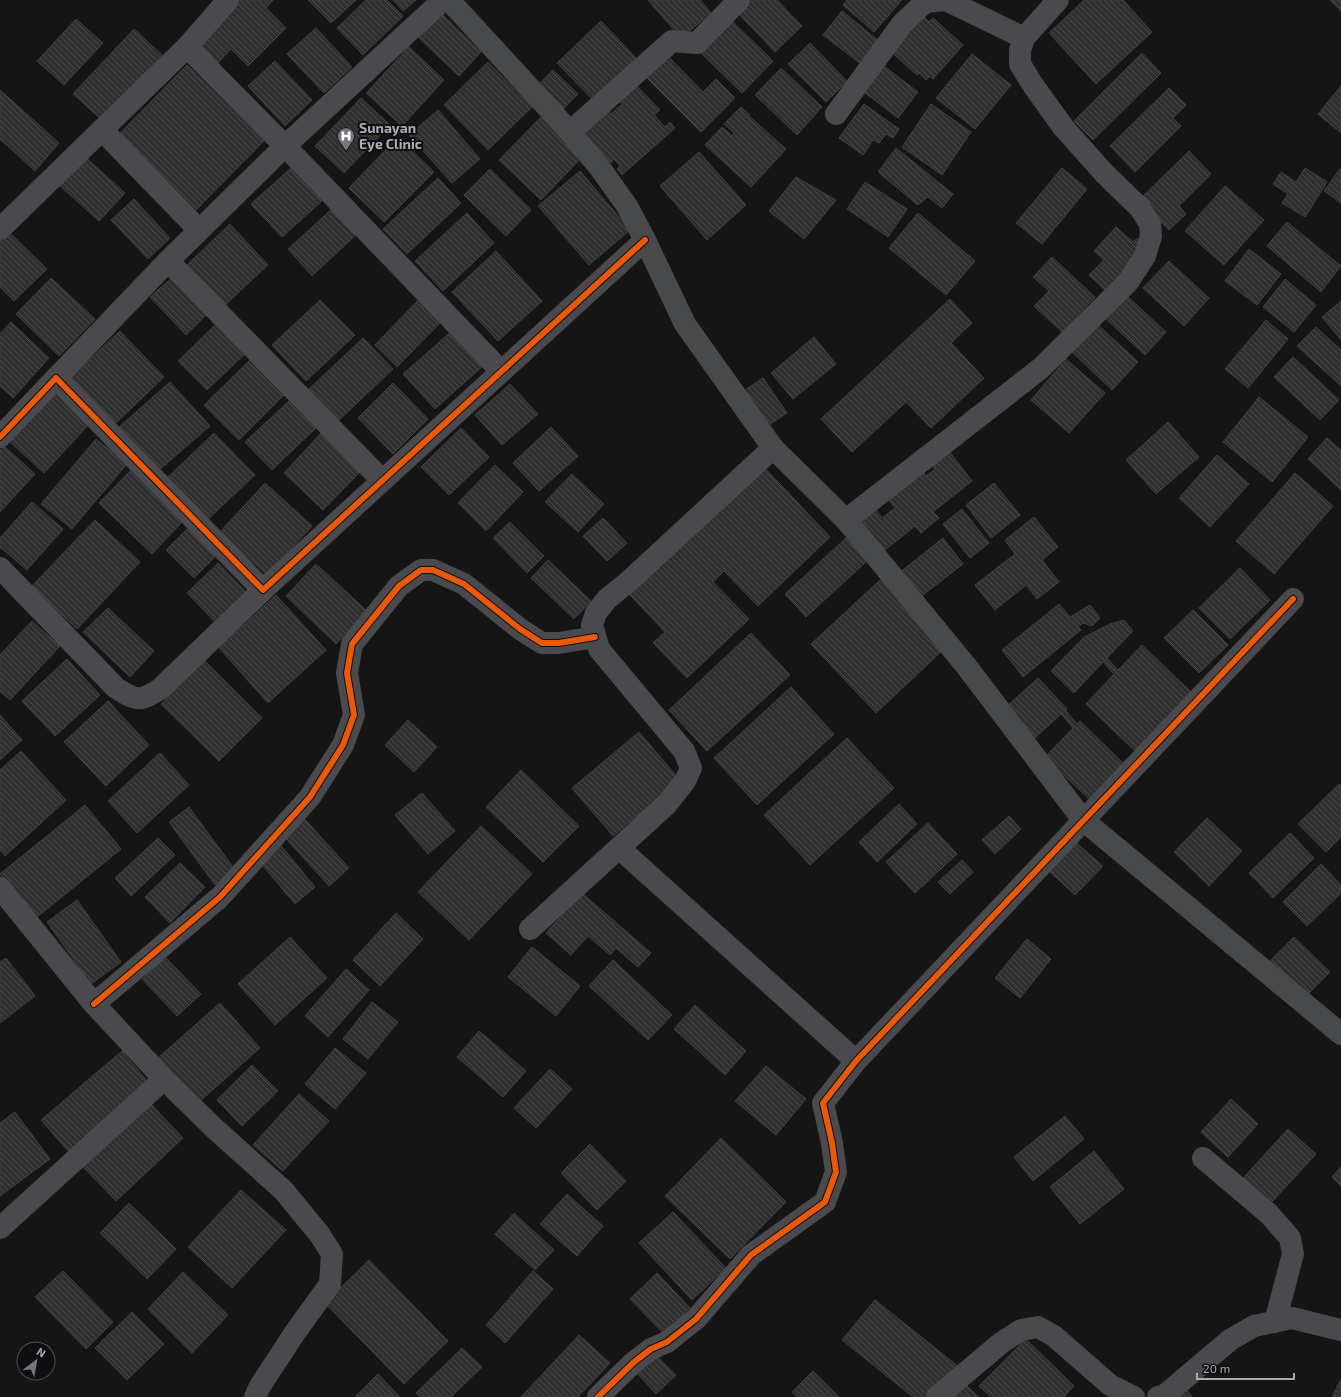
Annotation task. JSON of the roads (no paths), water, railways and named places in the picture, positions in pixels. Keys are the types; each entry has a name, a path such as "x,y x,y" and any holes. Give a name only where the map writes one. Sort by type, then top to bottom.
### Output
{"main road":[{"path":"450,0 570,132 600,168 627,206 685,324 773,448 846,520 967,667 1083,820 1341,1034"}],"street":[{"path":"0,229 187,46 228,0"},
{"path":"0,437 199,230 285,146 443,0"},
{"path":"570,132 672,41 697,42 739,0"},
{"path":"836,114 902,24 925,2 946,0 1024,38"},
{"path":"846,520 1041,368 1128,282 1145,256 1151,236 1150,224 1140,208 1104,173 1063,127 1020,64 1020,50 1024,38 1058,0"},
{"path":"187,46 501,371"},
{"path":"102,130 199,230"},
{"path":"0,568 116,688 131,697 145,698 160,689 263,590 645,240"},
{"path":"168,261 382,480"},
{"path":"56,378 263,590"},
{"path":"530,930 667,804 685,781 691,768 684,751 599,649 592,625 596,613 607,598 628,582 773,448"},
{"path":"94,1004 220,897 310,797 342,746 354,716 347,674 352,644 399,586 421,570 432,570 464,584 520,630 542,643 559,643 595,637"},
{"path":"598,1397 634,1362 651,1349 666,1342 696,1319 751,1255 825,1202 836,1172 832,1143 823,1103 856,1061 1293,599"},
{"path":"619,848 856,1061"},
{"path":"0,888 94,1004 164,1079 214,1128 284,1191 320,1235 332,1254 330,1284 294,1334 260,1386 255,1397"},
{"path":"0,1228 164,1079"},
{"path":"1203,1158 1269,1214 1290,1238 1293,1254 1275,1322"},
{"path":"1158,1397 1165,1395 1230,1340 1254,1326 1292,1318 1341,1330"},
{"path":"937,1397 1001,1344 1022,1330 1038,1327 1054,1336 1110,1385 1134,1397"}],"place":[{"name":"Sunayan Eye Clinic","path":"346,151"}]}
